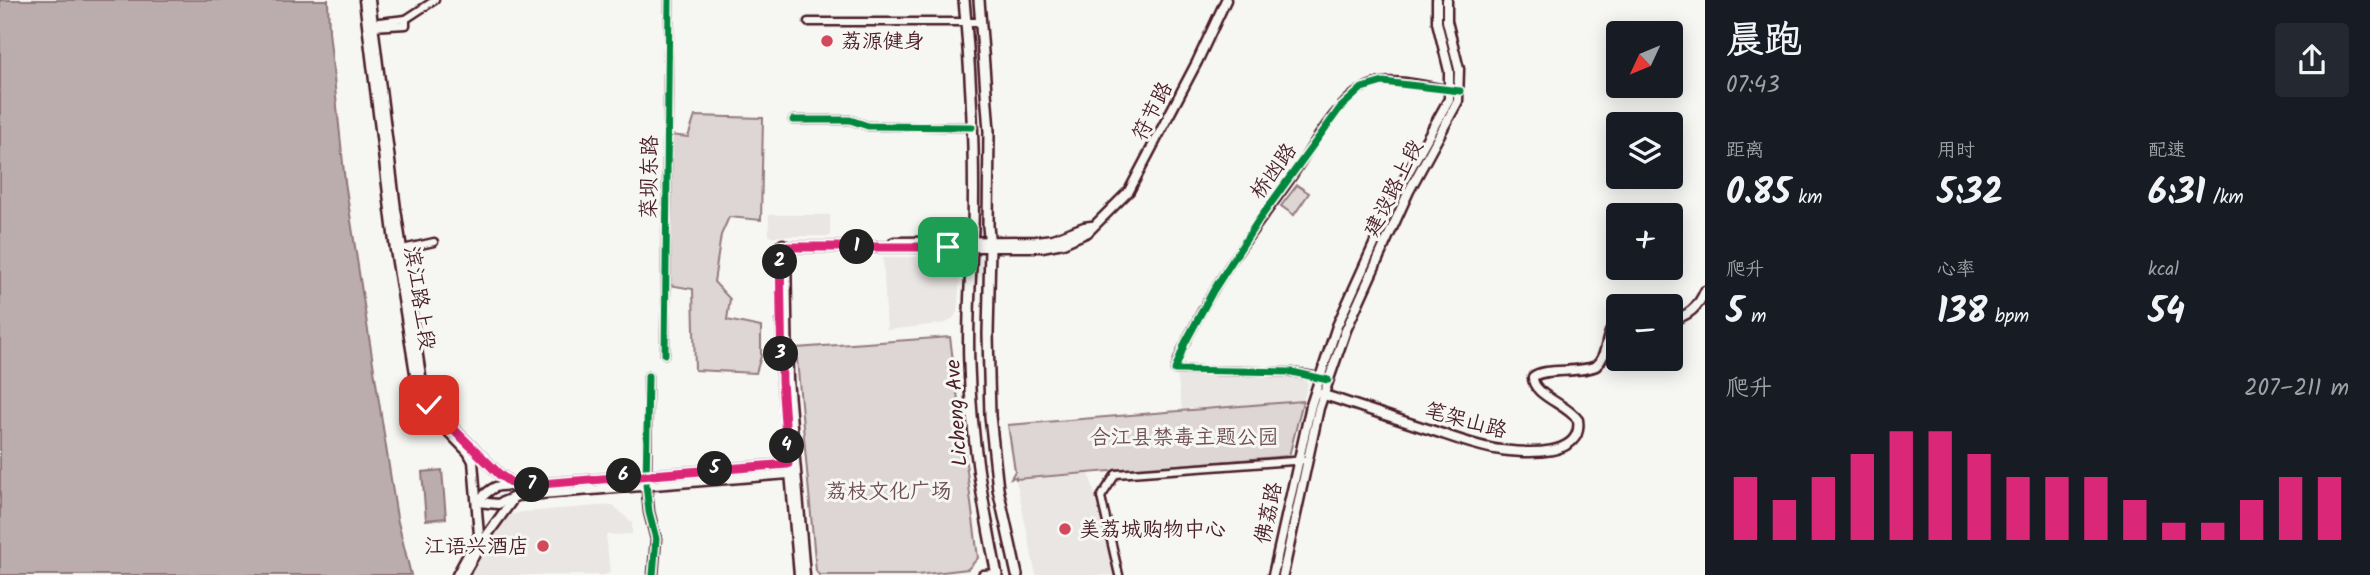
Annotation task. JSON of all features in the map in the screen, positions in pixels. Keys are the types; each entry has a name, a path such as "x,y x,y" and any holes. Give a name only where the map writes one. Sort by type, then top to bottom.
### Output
{"main road":[{"name":"滨江路上段","path":"364,0 371,24"},
{"name":"滨江路上段","path":"370,0 398,250 420,401 471,456 474,466 479,535 457,575"},
{"name":"Licheng Ave","path":"964,0 972,127 969,345 971,418 980,492 997,574"},
{"name":"Licheng Ave","path":"979,0 989,131 990,416 999,489 1017,575"},
{"name":"符节路","path":"791,469 782,246 1054,246 1087,232 1129,191 1197,62 1226,0"},
{"name":"建设路上段","path":"1437,0 1437,22 1455,90"},
{"name":"建设路上段","path":"1324,378 1380,251 1455,109 1459,69 1447,21 1447,0"},
{"name":"滨江路上段","path":"398,250 425,398 517,491"},
{"path":"970,275 989,277"},
{"path":"1683,316 1695,309 1705,291"},
{"name":"笔架山路","path":"1319,394 1484,446 1518,451 1561,449 1569,446 1575,439 1578,421 1566,407 1536,388 1533,377 1538,373 1577,371 1597,366 1606,349"},
{"name":"佛荔路","path":"1273,575 1324,378"},
{"path":"971,418 990,416"},
{"path":"973,434 992,432"},
{"name":"佛荔路","path":"1283,575 1302,460"},
{"path":"477,502 498,504 517,491 647,474 791,469"},
{"path":"477,502 496,486 517,491 646,484 791,469"},
{"path":"791,469 799,575"},
{"path":"791,469 805,575"},
{"path":"647,474 649,512 656,539 653,575"},
{"path":"463,575 517,491"},
{"path":"983,575 997,574"}],"street":[{"path":"371,24 406,22 435,0"},
{"name":"菜坝东路","path":"665,354 669,0"},
{"path":"808,22 980,22"},
{"name":"桥凼路","path":"1324,378 1292,372 1175,370 1185,343 1213,291 1258,221 1340,108 1363,88 1383,82 1455,90"},
{"path":"793,120 850,120 868,126 972,127"},
{"path":"398,250 434,242"},
{"path":"647,474 648,376"},
{"path":"1119,575 1101,497 1116,474 1302,460"}],"shaded area":[{"path":"0,0 328,0 345,182 397,518 411,575 0,575"},
{"path":"769,215 830,215 830,236 769,236"},
{"path":"941,256 952,259 960,276 957,312 954,317 946,323 887,330 883,258"},
{"path":"1177,373 1294,375 1308,383 1303,401 1182,409"},
{"path":"442,470 446,518 426,520 422,472"},
{"name":"美荔城购物中心","path":"1089,473 1116,575 1036,575 1016,479"},
{"path":"613,505 632,523 632,534 606,535 610,573 466,575 471,561 501,520 509,515"}],"green space":[{"path":"695,116 763,118 761,220 729,217 721,235 714,282 730,299 727,320 761,327 761,356 756,373 695,370 693,289 669,285 670,135 688,137"},
{"path":"1297,185 1309,193 1294,215 1281,206"},
{"name":"荔枝文化广场","path":"950,337 978,558 968,569 917,575 819,575 816,571 796,348"},
{"name":"合江县禁毒主题公园","path":"1303,401 1289,456 1011,478 1015,471 1008,425"}],"cycle path":[{"path":"665,354 669,0"},
{"path":"1328,380 1292,372 1175,370 1185,343 1213,291 1258,221 1340,108 1362,88 1383,82 1460,91"},
{"path":"793,120 850,120 868,126 972,127"},
{"path":"648,376 646,484 656,539 653,575"}],"place":[{"name":"荔源健身","path":"827,41"},
{"name":"美荔城购物中心","path":"1065,529"},
{"name":"江语兴酒店","path":"543,546"}],"route":[{"path":"429,405 500,475 516,486 788,464 782,381 780,247 948,247"}]}
